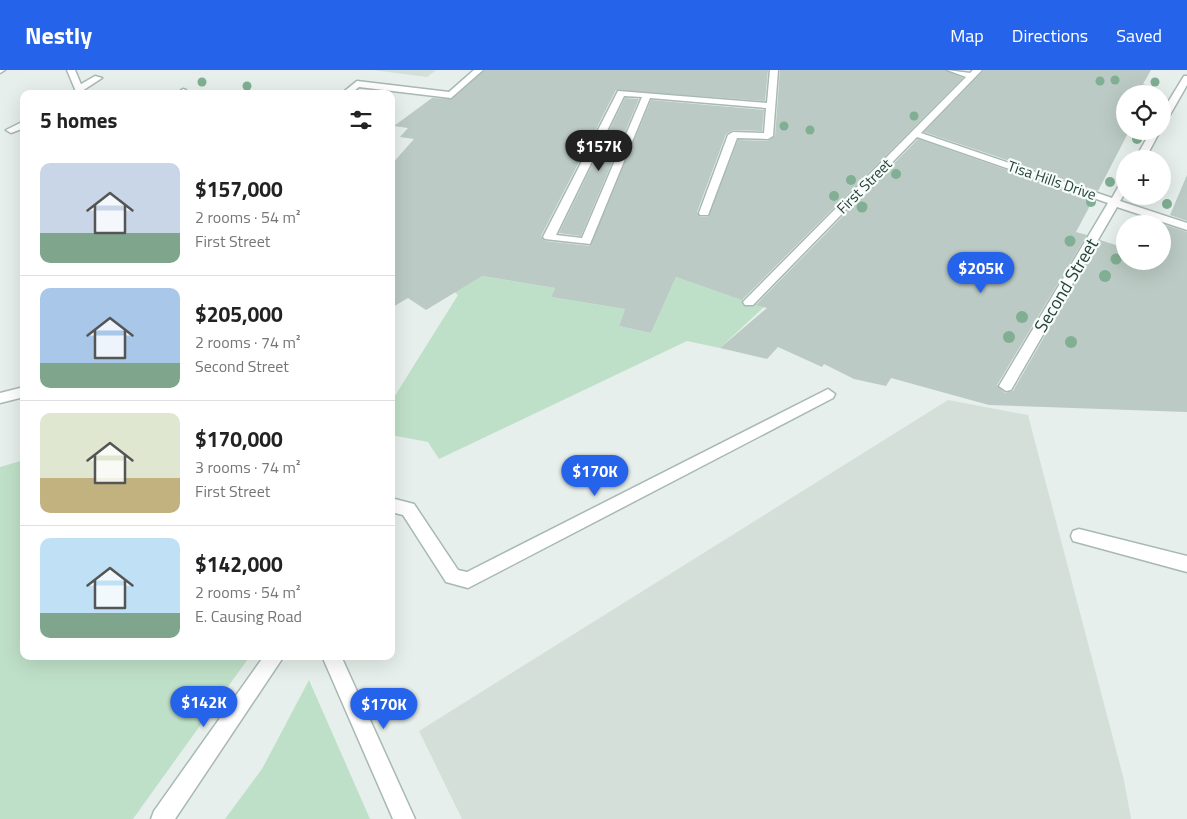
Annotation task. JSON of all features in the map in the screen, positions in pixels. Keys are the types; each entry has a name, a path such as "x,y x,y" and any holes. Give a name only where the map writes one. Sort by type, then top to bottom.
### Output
{"street":[{"path":"71,70 80,90"},
{"path":"350,90 357,84 451,95 479,70"},
{"path":"704,213 733,135 768,136 774,70"},
{"path":"951,70 975,73"},
{"name":"First Street","path":"750,302 975,73"},
{"path":"81,90 98,78"},
{"path":"1171,105 1187,78"},
{"path":"647,95 586,242 549,237 621,93 647,95 772,106"},
{"path":"12,130 20,126"},
{"name":"Tisa Hills Drive","path":"916,134 1187,227"},
{"name":"Second Street","path":"1006,386 1115,201"},
{"path":"0,398 20,393"},
{"path":"395,506 408,509 452,576 468,580 828,394"},
{"path":"1079,536 1187,564"},
{"path":"162,819 272,660"},
{"path":"333,660 404,819"}],"shaded area":[{"path":"373,70 436,70 427,77"},
{"path":"948,400 1028,415 1124,780 1131,819 462,819 419,731"}],"green space":[{"path":"395,162 440,168 482,276 555,288 551,297 625,309 619,326 651,333 676,277 764,307 720,348 687,341 439,459 428,442 395,436 395,396 458,295 429,270 395,249"},
{"path":"20,461 20,660 247,660 133,819 0,819 0,467"},
{"path":"309,680 370,819 225,819 262,769"}],"building":[{"path":"485,70 768,70 765,101 616,90 541,236 545,241 590,246 651,100 764,110 762,131 733,130 726,134 697,212 700,217 708,217 738,140 768,141 775,136 780,70 945,70 963,78 742,300 676,277 651,333 619,326 625,309 551,297 555,288 482,276 426,310 408,298 395,306 395,160 414,139 400,137 408,128 395,125 432,98 452,99"},
{"path":"984,70 1151,70 1143,84 1146,85 1116,85 1116,140 1124,140 1119,150 1116,150 1116,156 1098,191 924,132"},
{"path":"625,98 639,99 581,236 559,233"},
{"path":"918,139 1093,200 1076,232 1087,235 997,385 1005,393 1013,391 1100,240 1116,245 1116,270 1171,270 1171,227 1187,232 1187,412 989,405 891,378 886,386 854,379 824,364 822,367 778,347 767,359 720,348 767,308 756,305"},
{"path":"1187,175 1187,221 1170,215"}]}
